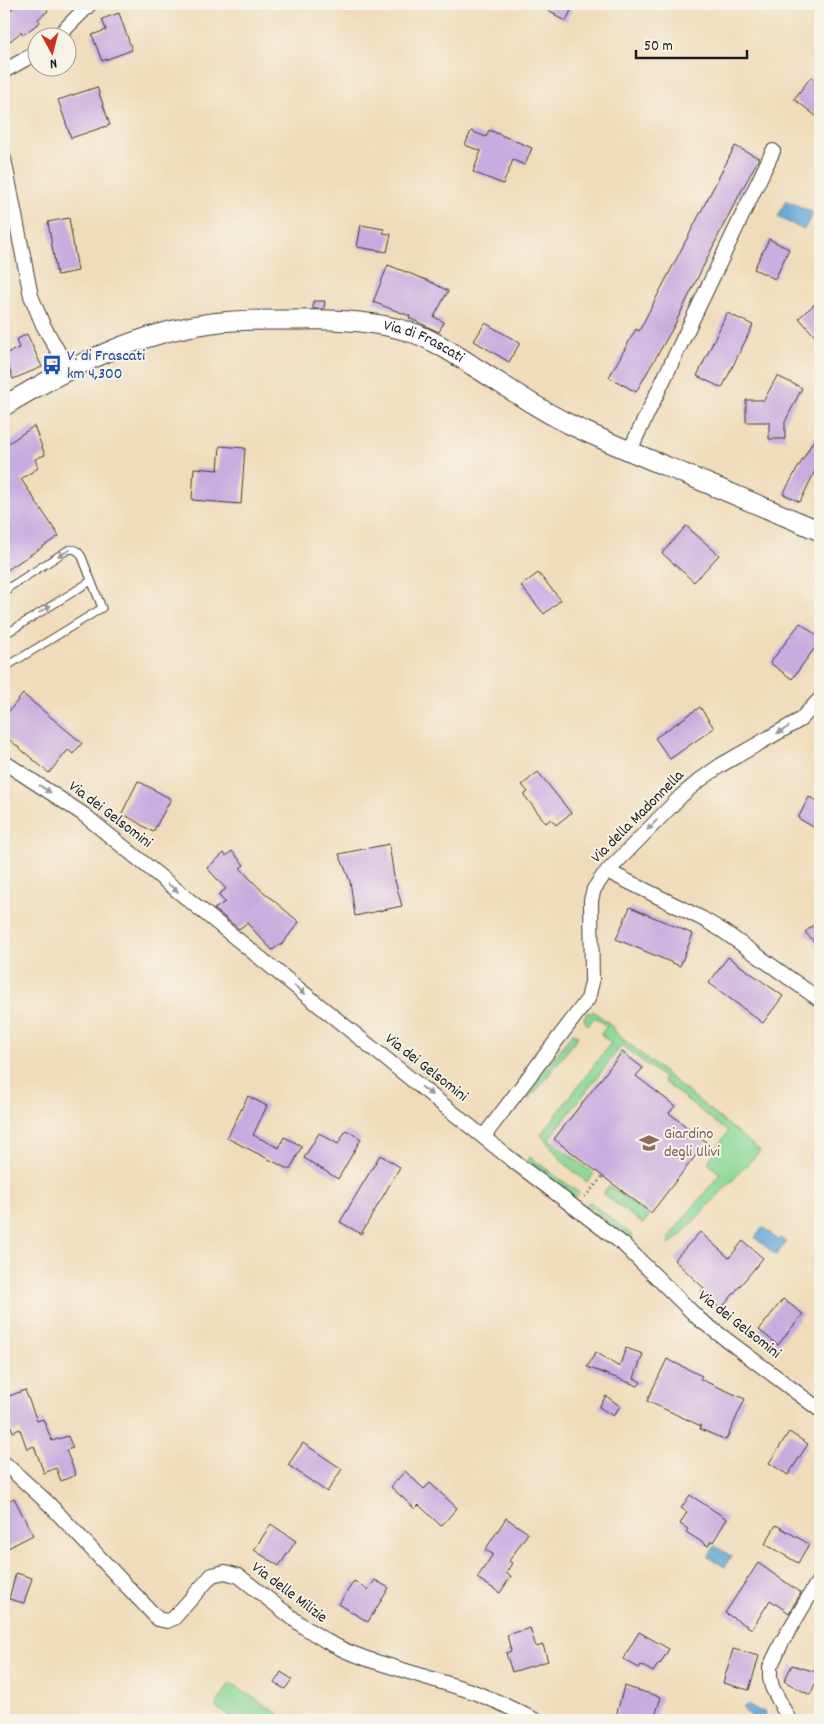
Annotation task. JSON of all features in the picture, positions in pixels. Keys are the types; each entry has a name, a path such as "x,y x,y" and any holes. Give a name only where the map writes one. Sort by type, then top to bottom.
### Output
{"main road":[{"name":"Via di Frascati","path":"4,406 68,369 135,342 180,329 210,323 243,320 324,319 375,324 406,331 433,342 546,412 590,434 820,531"}],"street":[{"path":"66,28 90,4"},
{"path":"4,71 28,58"},
{"path":"629,452 773,151"},
{"path":"4,163 31,296 43,325 68,369"},
{"name":"Via della Madonnella","path":"484,1136 588,999 592,982 591,912 594,889 607,871 681,796 700,780 721,765 800,720 820,700"},
{"name":"Via dei Gelsomini","path":"4,762 83,814 512,1160 623,1244 644,1262 699,1319 820,1410"},
{"path":"607,871 723,931 820,1000"},
{"name":"Via delle Milizie","path":"4,1463 52,1506 158,1619 167,1621 174,1618 208,1578 215,1574 229,1573 239,1576 312,1633 339,1648 370,1660 479,1694 535,1720"},
{"path":"788,1720 772,1687 770,1666 820,1578"}],"lane":[{"path":"4,596 6,587 72,549 80,554 102,608 4,668"},
{"path":"4,635 91,581"}],"path":[{"path":"586,1196 603,1176"}],"green space":[{"path":"593,1011 610,1024 618,1035 760,1151 670,1246 668,1238 720,1174 708,1163 728,1132 663,1081 664,1078 622,1045 549,1139 594,1174 587,1182 567,1166 541,1135 611,1043 601,1034 607,1026 595,1017 588,1025 585,1022 584,1018 588,1012 591,1014"},
{"path":"573,1033 577,1034 577,1038 530,1099 525,1095"},
{"path":"528,1158 531,1158 579,1193 575,1198 528,1162"},
{"path":"609,1186 649,1216 643,1224 603,1194"},
{"path":"590,1202 632,1235 632,1239 629,1239 585,1205"},
{"path":"230,1683 288,1720 237,1720 215,1707"}],"water":[{"path":"786,200 813,213 804,230 778,217"},
{"path":"763,1227 778,1240 781,1238 786,1243 776,1255 755,1238"},
{"path":"715,1546 731,1556 725,1567 708,1557"},
{"path":"747,1704 756,1710 765,1712 764,1719 757,1720 746,1712 743,1708"}],"building":[{"path":"18,4 43,4 48,11 38,19 40,22 32,28 28,28 28,31 23,35 21,32 10,41 4,33 4,15"},
{"path":"534,4 574,4 566,21"},
{"path":"119,13 132,50 102,61 92,35 106,30 102,19"},
{"path":"811,77 820,84 820,119 794,99"},
{"path":"97,87 110,125 71,138 58,100"},
{"path":"489,130 532,148 525,165 513,160 503,184 473,172 481,151 465,145 471,131 486,137"},
{"path":"735,146 759,158 674,326 636,392 609,377 636,329 639,331"},
{"path":"69,218 78,271 57,275 48,222"},
{"path":"361,225 384,229 383,233 391,234 387,252 357,247"},
{"path":"769,239 789,249 775,279 754,269"},
{"path":"388,265 429,281 448,291 434,317 444,322 439,332 409,318 410,316 373,302"},
{"path":"820,299 820,342 799,318"},
{"path":"313,301 325,301 324,309 313,309"},
{"path":"727,313 753,325 722,388 697,376"},
{"path":"485,323 520,343 509,362 474,341"},
{"path":"27,334 42,367 13,379 4,354 19,348 16,340"},
{"path":"777,376 802,388 785,422 785,439 769,439 769,422 746,422 746,400 764,400"},
{"path":"34,426 45,455 35,459 38,468 21,479 59,536 4,572 4,446"},
{"path":"820,429 820,474 815,471 800,502 783,494"},
{"path":"220,446 245,448 241,504 192,500 194,468 218,470"},
{"path":"686,526 719,555 694,582 662,553"},
{"path":"538,573 561,600 544,614 521,586"},
{"path":"800,623 820,638 820,641 792,679 770,663"},
{"path":"23,694 82,743 73,754 68,750 49,773 4,735 4,717"},
{"path":"700,707 714,728 670,759 655,738"},
{"path":"538,772 571,813 556,825 551,819 546,823 524,795 528,792 522,785"},
{"path":"138,781 171,799 153,832 122,813"},
{"path":"809,797 820,802 820,831 798,818"},
{"path":"389,844 394,877 402,906 355,916 350,881 339,854"},
{"path":"232,851 244,865 240,868 259,888 299,922 283,943 272,950 247,923 239,929 214,909 225,902 218,895 226,889 207,868 224,853 226,856"},
{"path":"630,907 693,934 680,966 616,939"},
{"path":"820,920 820,948 805,932"},
{"path":"728,957 783,996 763,1023 709,983"},
{"path":"622,1052 643,1068 636,1076 675,1106 669,1113 706,1142 651,1213 554,1139"},
{"path":"248,1096 267,1106 253,1135 279,1148 284,1137 302,1146 290,1170 227,1138"},
{"path":"346,1130 361,1139 338,1179 304,1158 319,1133 338,1144"},
{"path":"380,1155 400,1167 361,1234 340,1222"},
{"path":"700,1232 729,1258 743,1241 763,1258 721,1309 701,1292 704,1288 674,1260"},
{"path":"783,1299 803,1314 778,1345 759,1330"},
{"path":"626,1348 643,1354 634,1378 641,1382 638,1386 587,1367 596,1352 619,1367"},
{"path":"667,1359 702,1376 700,1379 745,1399 726,1440 700,1429 701,1426 647,1401"},
{"path":"25,1390 37,1421 43,1419 52,1441 68,1436 73,1448 66,1450 76,1475 61,1481 56,1468 44,1473 34,1446 27,1449 20,1429 13,1432 4,1407 4,1398"},
{"path":"606,1396 620,1406 613,1416 599,1407"},
{"path":"789,1432 808,1444 788,1475 769,1463"},
{"path":"303,1443 342,1469 327,1492 288,1465"},
{"path":"405,1471 424,1489 430,1483 457,1508 441,1526 419,1505 415,1509 391,1487"},
{"path":"690,1495 727,1519 713,1542 711,1541 708,1546 686,1532 688,1529 680,1524 687,1512 681,1508"},
{"path":"14,1498 33,1535 4,1550 4,1503"},
{"path":"506,1518 528,1533 509,1561 512,1563 506,1573 511,1576 500,1593 477,1578 493,1554 485,1550"},
{"path":"271,1524 296,1541 279,1566 254,1550"},
{"path":"776,1525 809,1544 798,1563 765,1544"},
{"path":"758,1563 801,1593 789,1613 770,1600 752,1629 725,1613"},
{"path":"16,1573 32,1578 24,1603 9,1599"},
{"path":"375,1580 389,1588 368,1622 339,1604 354,1581 368,1590"},
{"path":"530,1628 536,1647 543,1645 548,1661 512,1672 506,1653 511,1651 507,1635"},
{"path":"639,1632 669,1649 653,1672 641,1665 639,1668 623,1659"},
{"path":"733,1649 759,1656 749,1690 723,1683"},
{"path":"792,1665 820,1673 810,1695 784,1681"},
{"path":"281,1672 292,1679 285,1689 274,1683"},
{"path":"624,1686 661,1697 654,1720 615,1720"}],"place":[{"name":"V. di Frascati km 4,300","path":"52,365"},
{"name":"Giardino degli Ulivi","path":"649,1143"}]}
